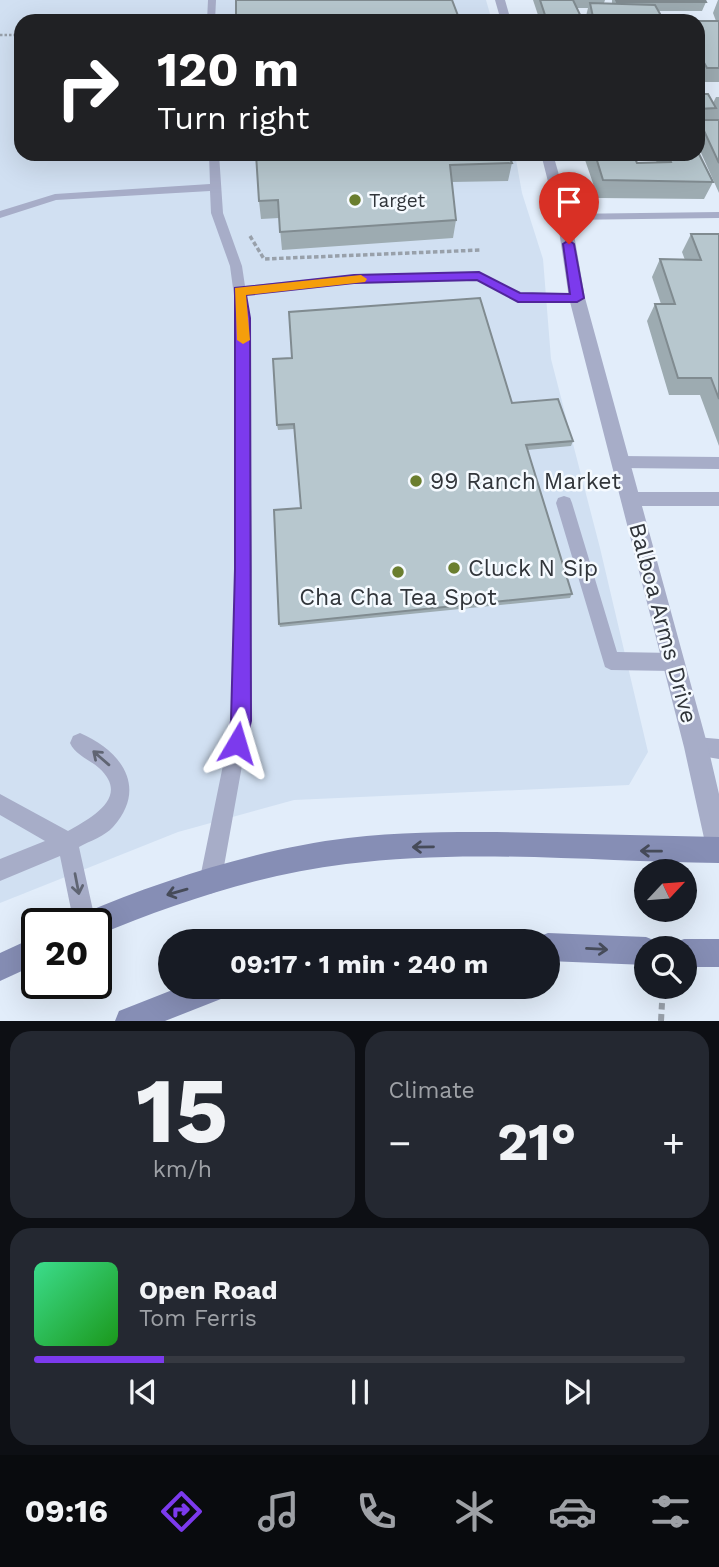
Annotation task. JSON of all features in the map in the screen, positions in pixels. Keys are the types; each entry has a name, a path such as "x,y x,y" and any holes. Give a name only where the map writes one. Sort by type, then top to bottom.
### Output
{"main road":[{"path":"112,915 138,903 272,865 362,849 495,846 719,849"},
{"path":"560,947 634,951"},
{"path":"697,953 719,953"},
{"path":"0,967 21,957"},
{"path":"129,1021 185,999"}],"street":[{"name":"Balboa Arms Drive","path":"549,161 564,217 577,298 673,662 707,748 719,849"}],"lane":[{"path":"210,883 241,721 244,389 240,291 236,266 216,213 214,161"},
{"path":"0,215 55,197 215,187"},
{"path":"564,217 719,215"},
{"path":"240,291 354,279 479,276 518,297 577,298"},
{"path":"621,463 719,464"},
{"path":"631,499 718,503"},
{"path":"564,503 611,661 673,662"},
{"path":"0,870 68,842 104,822 120,800 120,780 107,762 80,743"},
{"path":"0,804 68,842 82,908"}],"path":[{"path":"247,232 264,259 481,250"},
{"path":"661,1021 662,1003"}],"shaded area":[{"path":"0,0 486,0 490,14 14,14 14,161 516,161 522,193 543,259 551,359 600,548 648,752 629,785 294,800 178,832 0,903"}],"building":[{"path":"236,0 452,0 457,14 236,14"},
{"path":"540,0 573,0 580,14 545,14"},
{"path":"616,0 705,0 706,2 617,2"},
{"path":"590,3 655,5 660,14 592,14"},
{"path":"705,21 719,21 719,68 707,68"},
{"path":"705,94 708,94 716,108 705,109"},
{"path":"705,120 719,120 719,163 705,133"},
{"name":"Target","path":"256,161 512,163 450,165 456,220 280,232 278,200 259,201"},
{"path":"597,161 637,163 702,161 713,182 603,180"},
{"path":"691,234 719,234 719,399 711,378 678,378 655,304 675,304 660,259 701,260"},
{"name":"99 Ranch Market","path":"480,298 512,403 558,399 573,441 526,445 572,594 279,624 274,510 301,508 294,424 277,425 273,359 292,358 289,312"}],"slow traffic":[{"path":"243,340 240,291 361,279"}],"place":[{"name":"Target","path":"355,200"},
{"name":"99 Ranch Market","path":"416,481"},
{"name":"Cluck N Sip","path":"454,568"},
{"name":"Cha Cha Tea Spot","path":"398,572"}],"route":[{"path":"237,743 241,721 244,569 243,318 240,291 354,279 479,276 518,297 577,298 569,244"}]}
